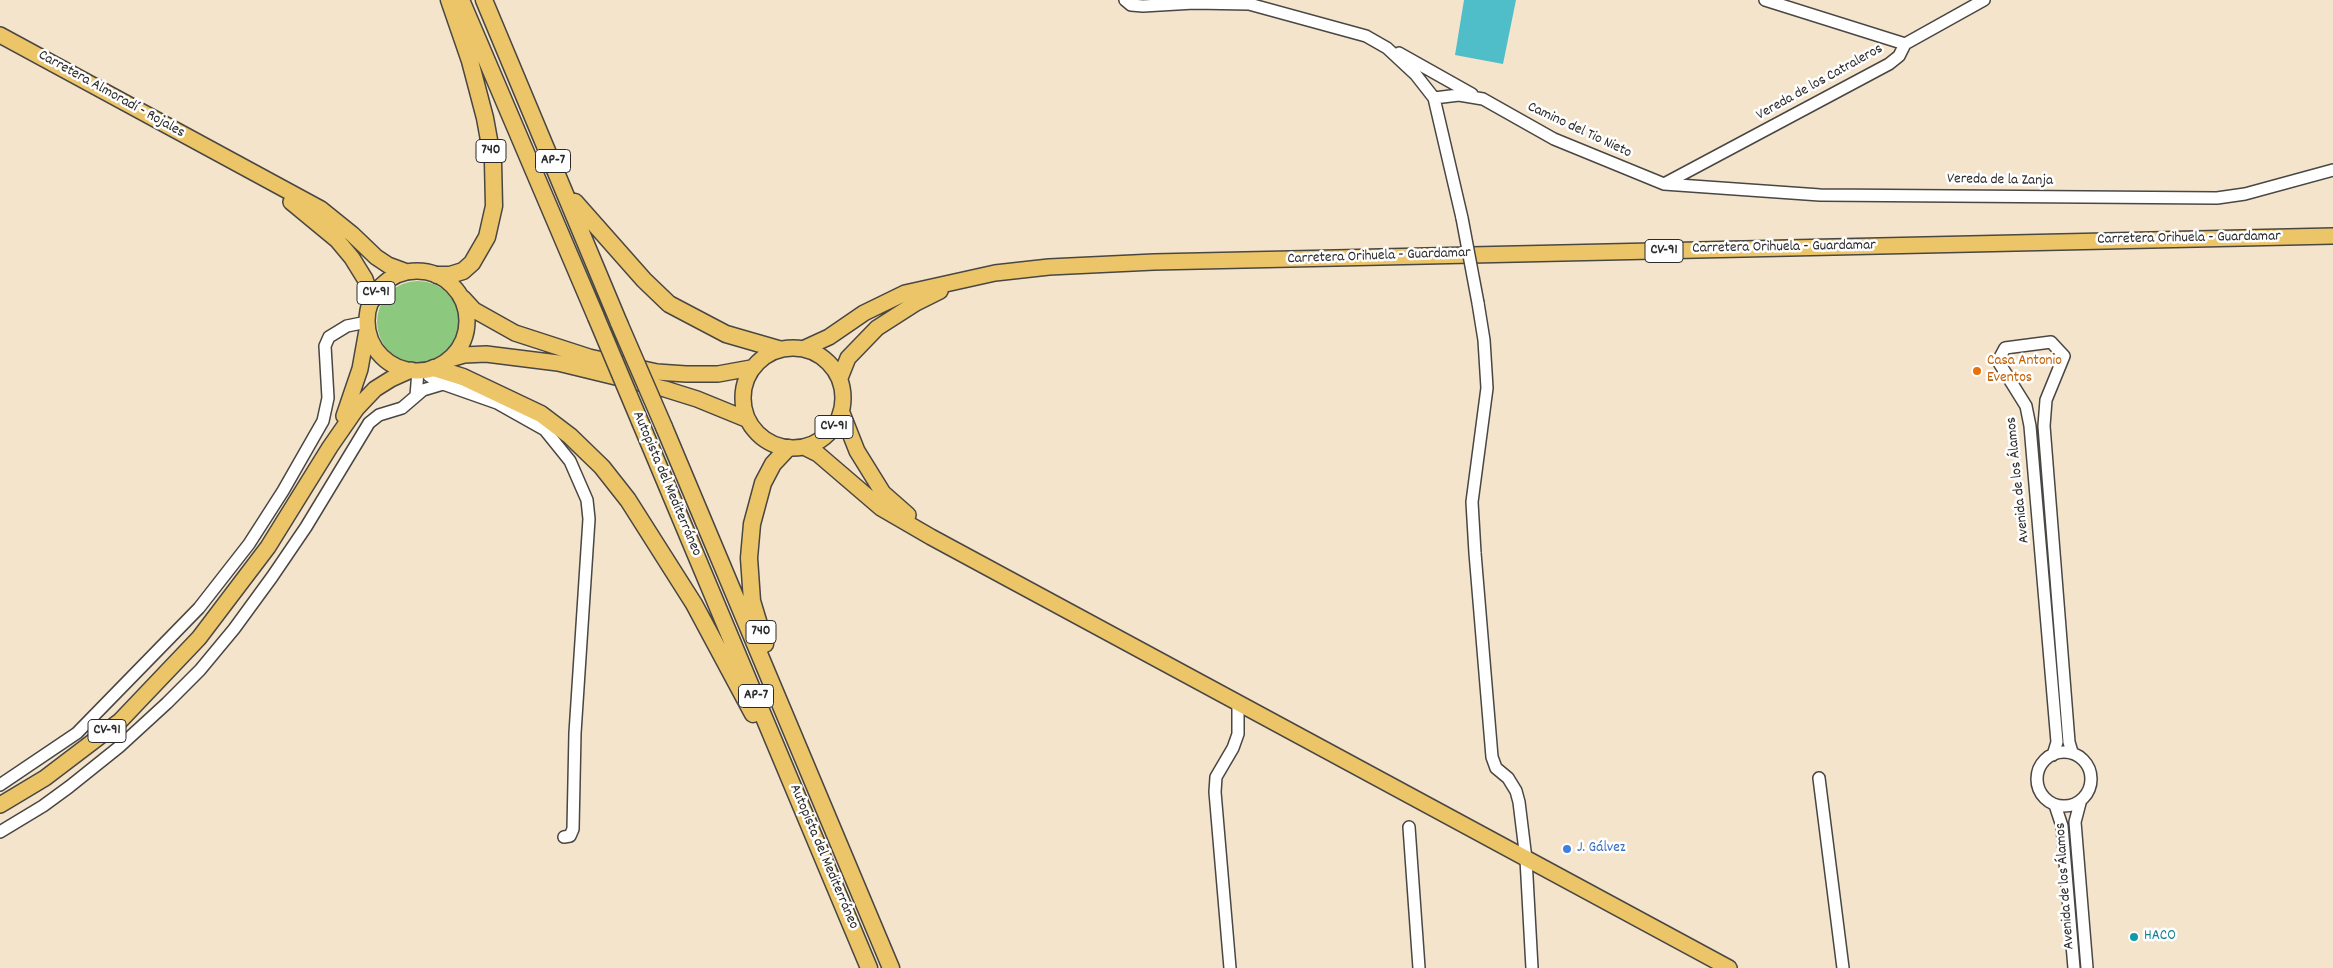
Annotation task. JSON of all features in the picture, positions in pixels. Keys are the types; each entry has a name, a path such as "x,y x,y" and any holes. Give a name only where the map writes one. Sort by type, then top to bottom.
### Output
{"highway":[{"name":"740","path":"437,275 450,275 463,271 472,263 487,237 494,206 493,162 485,118 470,61 450,0"},
{"name":"Autopista del Mediterráneo","path":"461,0 869,968"},
{"name":"Autopista del Mediterráneo","path":"484,0 891,968"},
{"path":"565,190 644,280 669,304 726,334 778,349"},
{"path":"424,371 464,377 541,414 570,436 602,467 628,500 684,589 751,711 784,764"},
{"name":"740","path":"788,448 773,464 763,483 752,524 749,558 752,602 763,638 794,719 827,815"}],"main road":[{"name":"Carretera Almoradí - Rojales","path":"0,35 221,156"},
{"path":"221,156 321,209 352,234 376,257 388,265 407,272"},
{"path":"221,156 292,202 337,240 365,279 372,301"},
{"name":"Carretera Orihuela - Guardamar","path":"805,348 829,337 864,313 905,293 995,273 1049,267 1154,262 2333,236"},
{"name":"CV-91","path":"330,447 350,405 360,369 372,301 380,288 392,278 407,272 422,271 437,275 450,283 474,310 514,333 589,357 657,372 718,374 751,368 763,357 778,349 805,348"},
{"name":"Carretera Orihuela - Guardamar","path":"840,378 848,358 861,343 895,315 946,288 995,273"},
{"name":"CV-91","path":"450,359 459,349 465,336 468,322 466,308 460,295"},
{"name":"CV-91","path":"367,324 372,342 382,356 395,366 424,371"},
{"path":"805,348 826,360 840,378"},
{"name":"CV-91","path":"0,805 45,778 120,721 199,638 268,547 330,447 357,408 375,389 391,378 424,371 464,355 486,354 558,362 673,391 746,418 756,434 770,443 788,448 804,448 820,440 833,429 842,413 844,394 840,378"},
{"path":"746,418 742,402 744,384 751,368"},
{"path":"842,413 856,451 883,493 931,537"},
{"path":"804,448 818,454 881,508 931,537 1729,968"}],"street":[{"name":"Camino del Tio Nieto","path":"1125,0 1131,4 1142,6 1194,3 1249,4 1366,36 1554,139 1664,184"},
{"path":"1765,0 1905,44"},
{"name":"Vereda de los Catraleros","path":"1664,184 1889,64 1899,56 1905,44 1984,0"},
{"name":"Camino del Tio Nieto","path":"1387,48 1416,75 1434,98 1462,218 1484,340 1487,388 1472,502 1492,757 1496,768 1508,778 1516,790 1519,802 1526,860 1532,968"},
{"name":"Camino del Tio Nieto","path":"1434,98 1459,94 1482,99"},
{"name":"Vereda de la Zanja","path":"1664,184 1820,195 2217,198 2245,194 2333,170"},
{"path":"0,785 77,733 199,608 248,544 283,491 323,421 328,398 325,346 329,337 347,326 367,324"},
{"name":"Avenida de los Álamos","path":"2053,754 2057,742 2030,426 2026,406 1998,361 2005,348 2051,342 2064,356 2046,400 2044,426 2069,742 2072,752"},
{"path":"420,393 424,371 443,384 497,403 545,430 570,461 587,500 589,519 575,733 573,830 570,836 564,837"},
{"path":"0,832 43,806 119,748 200,670 234,629 292,548 369,423 379,415 402,408 420,393 443,384"},
{"path":"1230,968 1214,792 1216,777 1234,748 1238,734 1238,704"},
{"path":"2063,751 2072,752 2087,765 2091,780 2086,796 2080,803 2062,807 2048,802 2040,794 2036,782 2037,773 2041,765 2053,754 2063,751"},
{"path":"1819,778 1843,968"},
{"name":"Avenida de los Álamos","path":"2080,803 2075,822 2087,968"},
{"name":"Avenida de los Álamos","path":"2055,805 2062,826 2074,968"},
{"path":"1409,827 1418,968"}],"green space":[{"path":"418,281 434,284 447,293 456,306 459,322 456,338 447,351 434,360 418,363 402,360 389,351 380,338 377,322 380,306 389,293 402,284"}],"water":[{"path":"1464,0 1516,0 1503,64 1455,55"}],"place":[{"name":"Casa Antonio Eventos","path":"1977,371"},
{"name":"J. Gálvez","path":"1567,849"},
{"name":"HACO","path":"2134,937"}]}
